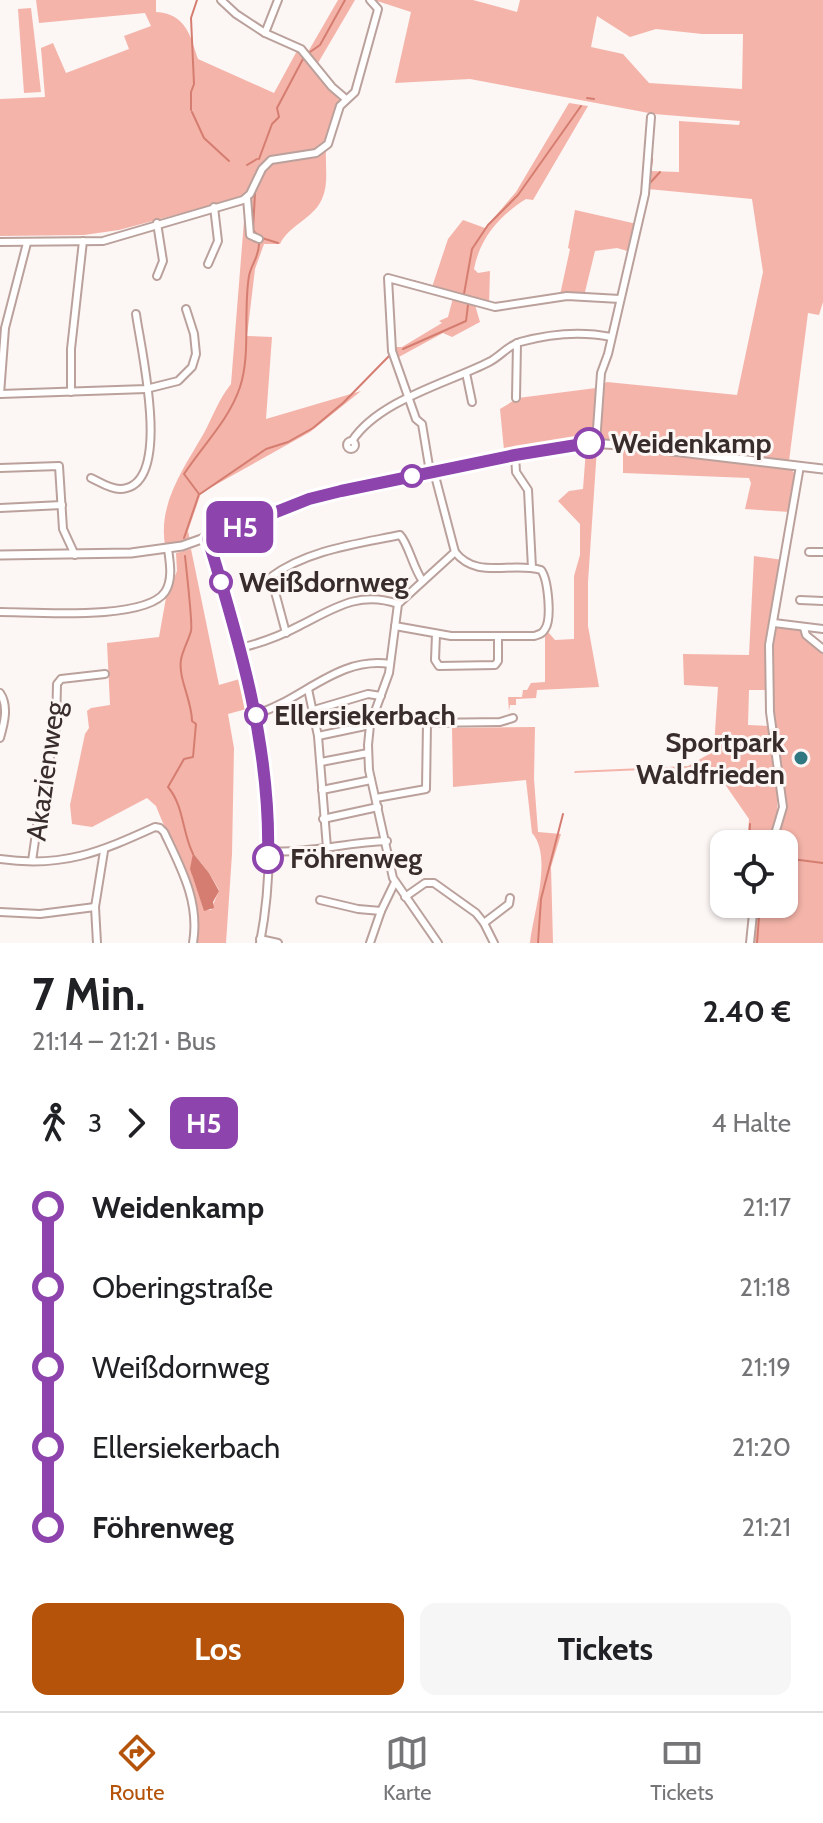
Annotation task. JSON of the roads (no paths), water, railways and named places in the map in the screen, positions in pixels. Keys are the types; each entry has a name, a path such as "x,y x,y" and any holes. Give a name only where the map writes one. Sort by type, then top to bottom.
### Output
{"street":[{"path":"221,0 265,33 301,49 346,99"},
{"path":"265,33 278,0"},
{"path":"259,239 250,235 247,198 262,169 271,160 316,153 325,147 334,119 346,99 355,92 378,9 370,0"},
{"path":"596,443 601,373 645,194 651,117"},
{"path":"0,242 112,239 247,198"},
{"path":"208,264 218,241 214,207"},
{"path":"157,223 163,261 157,276"},
{"path":"71,392 71,349 83,241"},
{"path":"27,243 5,328 0,394 146,389 178,381 192,367 195,341 186,309"},
{"path":"395,626 436,634 534,636 546,628 546,579 541,570 532,568 477,568 455,552 423,442 425,436 392,351 388,278 495,307 567,296 620,299"},
{"path":"91,478 116,489 130,486 141,478 146,469 151,442 136,314"},
{"path":"352,441 385,412 408,398 492,360 517,343 562,334 611,337"},
{"path":"516,398 517,343"},
{"path":"466,373 472,402"},
{"path":"0,555 131,553 168,549 208,539 309,499 515,455 596,443 823,469"},
{"path":"515,455 516,472 528,490 532,568"},
{"path":"0,468 59,466 63,529 75,555"},
{"path":"776,830 783,807 770,712 768,663 800,466"},
{"path":"0,508 62,505"},
{"path":"286,633 271,577 312,557 400,535 422,580"},
{"path":"208,539 256,714 267,793 269,851 260,941 278,943"},
{"path":"0,612 127,611 150,605 162,596 169,584 168,549"},
{"path":"438,943 395,882 371,780 368,753 370,725 390,664 398,604 455,552"},
{"path":"809,552 823,552"},
{"path":"240,648 286,633 350,601 372,598 398,604"},
{"path":"800,600 823,601"},
{"path":"774,623 823,629"},
{"path":"804,628 806,635 823,649"},
{"path":"436,634 435,660 439,666 495,665 498,661 498,637"},
{"path":"256,714 355,665 371,662 390,664"},
{"name":"Akazienweg","path":"32,861 56,727 57,684 61,679 105,674"},
{"path":"308,689 318,736 327,848"},
{"path":"0,693 5,701 5,712 0,738"},
{"path":"314,710 368,694 381,696"},
{"path":"376,798 426,789 427,723 500,722 513,718"},
{"path":"318,736 370,725"},
{"path":"321,762 368,753"},
{"path":"322,790 371,780"},
{"path":"323,819 378,807"},
{"path":"0,859 66,859 104,851 155,827 160,828 193,901 193,943"},
{"path":"269,851 303,852 362,841 387,841"},
{"path":"97,943 95,907 104,851"},
{"path":"370,943 395,882"},
{"path":"405,897 431,882 466,905 484,923 494,943"},
{"path":"484,923 509,904 510,898"},
{"path":"320,900 381,911"},
{"path":"0,912 40,914 95,907"},
{"path":"750,943 753,918"}],"waterway":[{"path":"191,110 194,84 191,18 197,0"},
{"name":"Ellersiekerbach","path":"310,52 320,45 345,0"},
{"name":"Ellersiekerbach","path":"259,159 272,124 279,117 277,108 304,57"},
{"path":"587,98 594,99"},
{"path":"464,294 472,249 488,225 518,195 581,106"},
{"path":"192,112 204,138 229,161"},
{"path":"247,165 257,159"},
{"path":"649,184 652,159"},
{"path":"650,183 660,172"},
{"name":"Ellersiekerbach","path":"255,193 253,230 258,236"},
{"path":"262,238 278,243"},
{"name":"Ellersiekerbach","path":"184,538 199,494 184,474 215,432 240,387 246,347 247,289 259,242"},
{"path":"618,295 622,280"},
{"path":"413,281 431,286"},
{"path":"403,349 466,321 468,305"},
{"path":"200,494 266,449 288,442 313,428 343,403 390,355"},
{"name":"Ellersiekerbach","path":"185,556 191,627 181,667 192,721 196,724 193,757 184,759 168,787 177,802 193,854"},
{"path":"538,943 541,899 563,814"},
{"path":"750,824 750,830"},
{"path":"798,860 823,863"},
{"path":"757,943 759,918"}],"place":[{"name":"Weidenkamp","path":"589,443"},
{"name":"Weißdornweg","path":"221,582"},
{"name":"Ellersiekerbach","path":"256,715"},
{"name":"Sportpark Waldfrieden","path":"801,758"},
{"name":"Föhrenweg","path":"268,858"}]}
